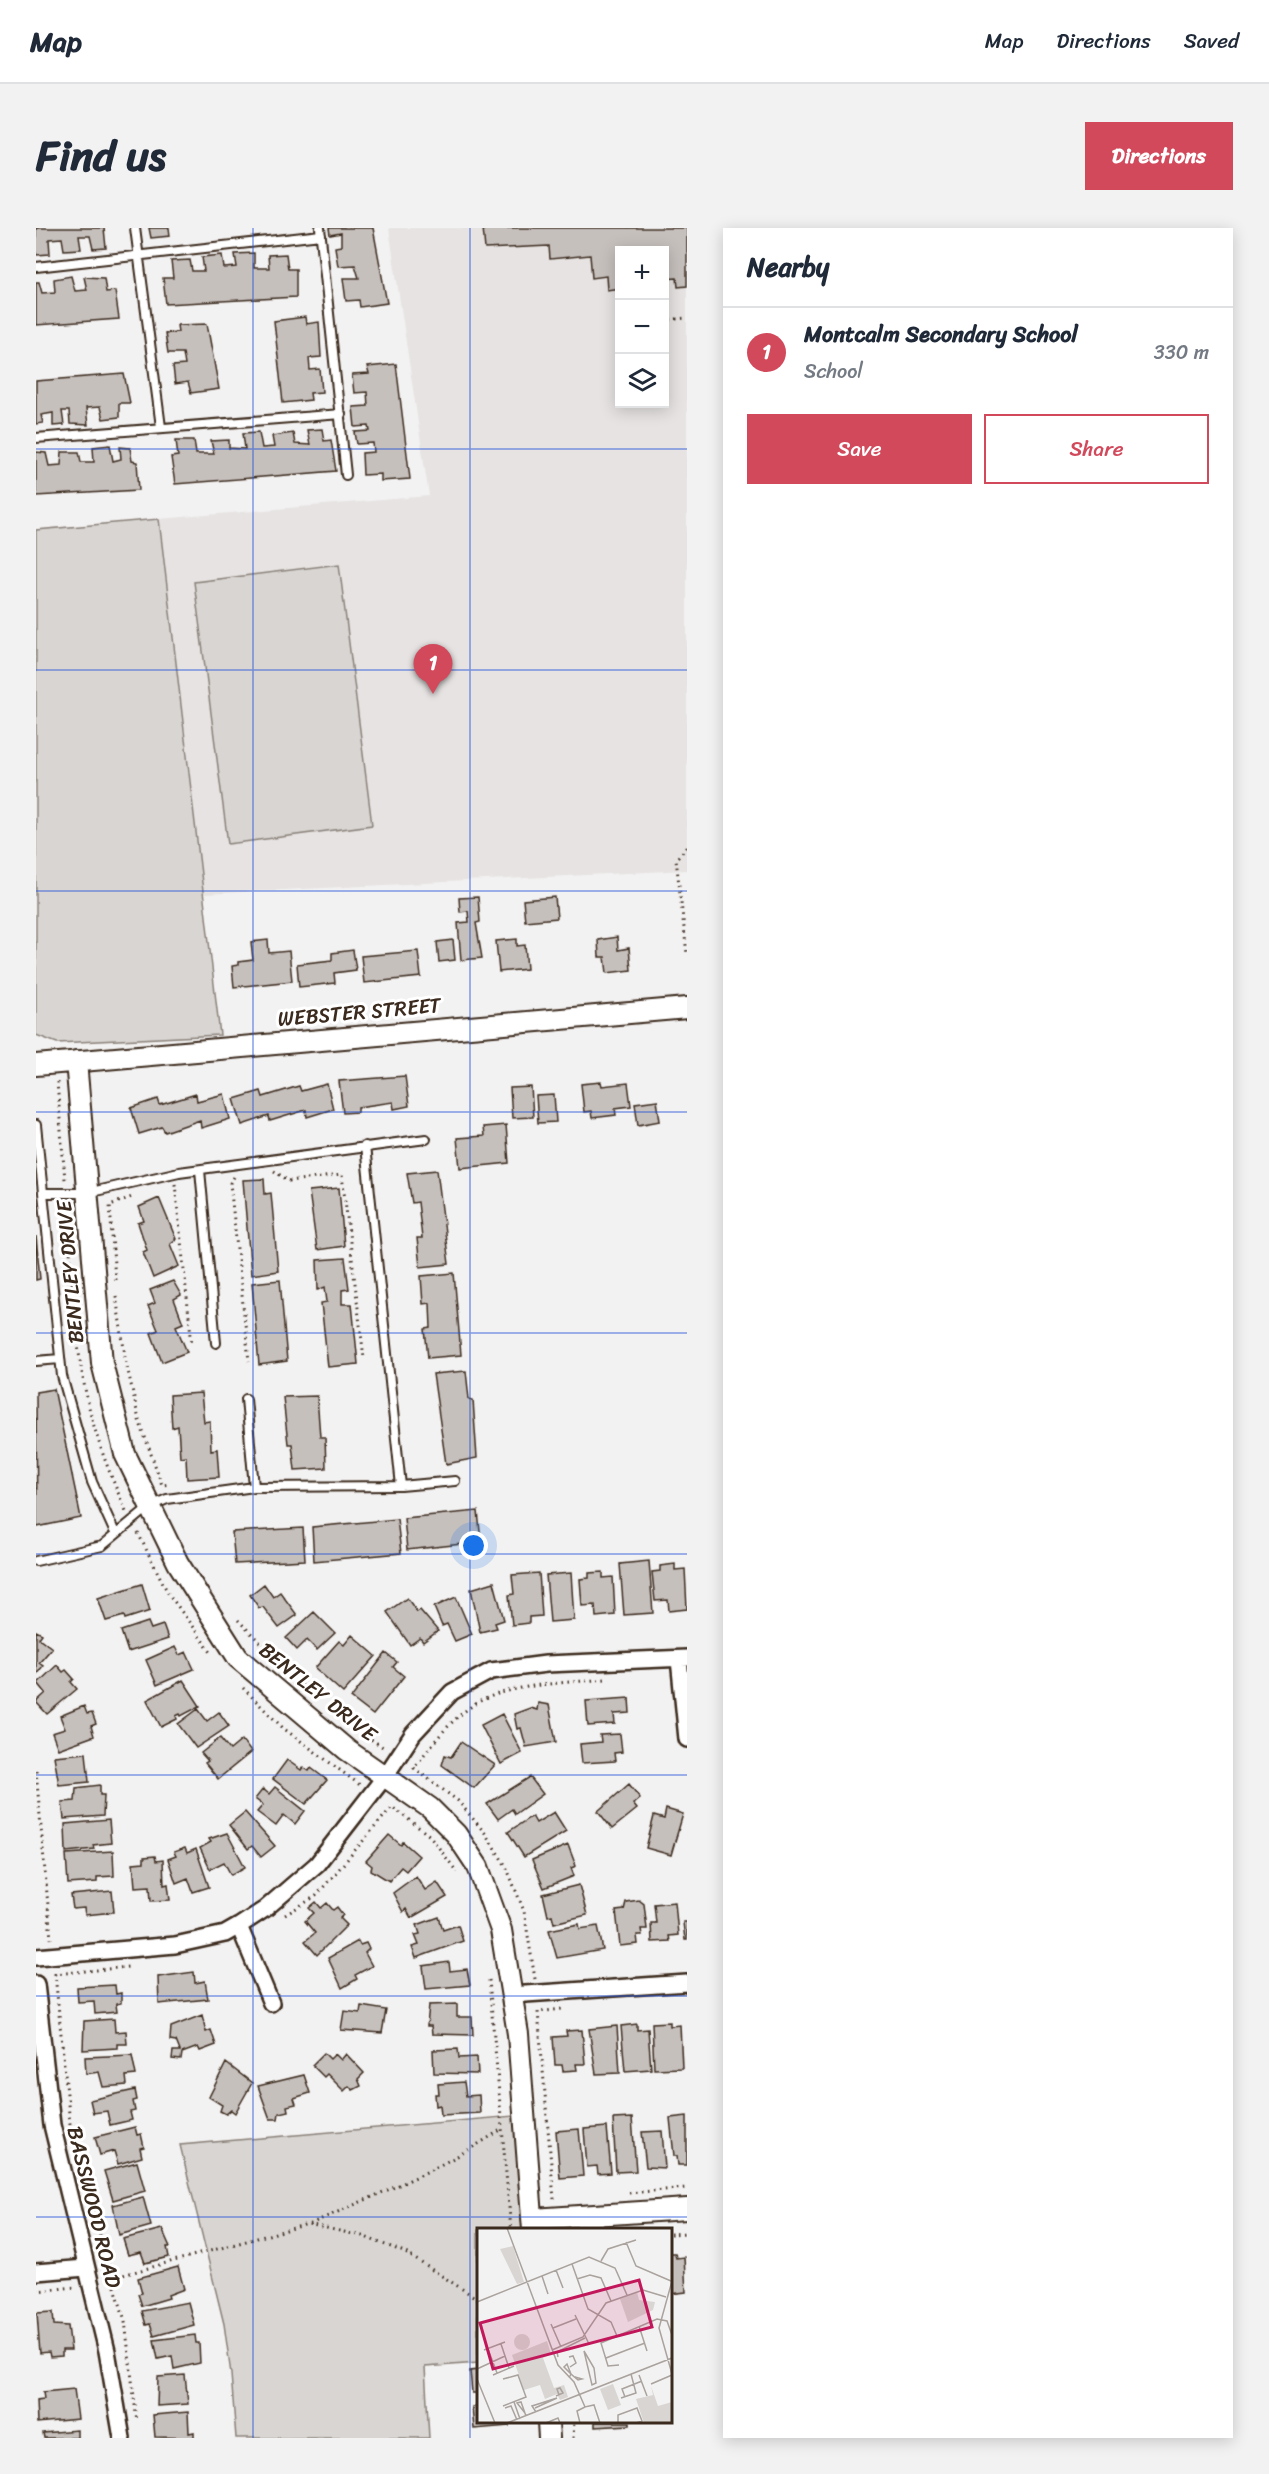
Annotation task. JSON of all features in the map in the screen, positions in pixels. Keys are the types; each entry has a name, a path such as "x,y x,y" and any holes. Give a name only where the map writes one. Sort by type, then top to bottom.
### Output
{"street":[{"name":"WEBSTER STREET","path":"36,1065 687,1008"},
{"name":"BENTLEY DRIVE","path":"76,1061 102,1363 125,1454 158,1503 178,1563 238,1658 347,1750 386,1775 430,1808 456,1834 478,1867 501,1930 512,1995 518,2034 533,2224"},
{"path":"36,1957 175,1945 225,1934 239,1926 265,1909 317,1864 386,1775 413,1734 452,1692 491,1671 546,1664 683,1659 687,1739"},
{"path":"239,1926 271,2003"},
{"path":"512,1995 687,1983"},
{"name":"BASSWOOD ROAD","path":"36,1984 52,2125 107,2351 122,2438"},
{"path":"533,2224 687,2209"},
{"path":"36,2272 86,2268"},
{"path":"548,2423 549,2438"}],"lane":[{"path":"135,228 161,427"},
{"path":"36,267 321,232 346,475"},
{"path":"36,438 341,414"},
{"path":"36,1125 60,1359 92,1482 115,1533"},
{"path":"44,1193 87,1193 179,1172 365,1146 426,1140"},
{"path":"365,1146 401,1486"},
{"path":"200,1170 216,1343"},
{"path":"36,1361 60,1359"},
{"path":"246,1399 254,1487"},
{"path":"36,1561 96,1549 158,1503 254,1487 401,1486 456,1481"}],"path":[{"path":"669,320 687,318"},
{"path":"687,847 676,859 687,954"},
{"path":"268,1168 289,1181 342,1174 364,1358"},
{"path":"236,1174 230,1183 249,1361"},
{"path":"164,1185 175,1181 192,1345"},
{"path":"115,1283 110,1205 142,1193"},
{"path":"116,1294 126,1362 139,1420 162,1485 158,1503"},
{"path":"162,1485 173,1484"},
{"path":"235,1616 287,1672 313,1696"},
{"path":"535,1982 524,1911 506,1866 485,1833 458,1801 414,1768 460,1716 486,1698 523,1688 614,1678"},
{"path":"340,1719 397,1757"},
{"path":"36,1771 70,2126"},
{"path":"275,1921 316,1896 392,1807 430,1836 459,1874"},
{"path":"55,1974 130,1967"},
{"path":"488,1976 512,2228"},
{"path":"564,2198 553,2199 538,2012 572,2008"},
{"path":"112,2278 308,2224 409,2181 475,2148 502,2129"},
{"path":"81,2170 125,2321 138,2427"},
{"path":"620,2193 687,2188"},
{"path":"308,2224 362,2236 404,2252 477,2298"},
{"path":"672,2234 687,2233"},
{"path":"36,2291 91,2286"},
{"path":"573,2438 574,2423"}],"shaded area":[{"path":"389,228 687,228 687,870 204,894 159,519 429,496"},
{"path":"159,519 220,1035 57,1043 36,1035 36,530"},
{"path":"339,564 372,825 228,844 194,582"},
{"path":"514,2116 523,2228 477,2228 477,2363 425,2367 429,2438 236,2438 224,2324 180,2145"}],"building":[{"path":"36,228 104,228 106,248 93,249 90,236 79,236 81,249 64,250 62,238 49,239 50,254 36,255"},
{"path":"149,228 169,228 170,236 151,238"},
{"path":"329,228 373,228 387,303 360,307 359,300 346,301 343,278 359,278 355,265 338,266 335,247 341,246 341,233 330,235"},
{"path":"483,228 687,228 687,286 678,287 677,278 669,279 669,246 615,246 615,289 607,290 606,276 592,278 590,255 550,259 549,246 485,249"},
{"path":"254,253 254,268 269,268 268,255 286,254 288,269 296,269 296,297 166,304 163,278 173,278 171,261 190,260 192,271 204,271 202,257 222,255 224,268 237,267 235,254"},
{"path":"71,276 75,291 87,290 84,277 104,278 106,292 115,291 119,319 36,325 36,282 39,282 42,293 55,292 54,279"},
{"path":"305,317 306,324 319,322 321,357 309,358 310,370 320,369 322,392 310,393 311,400 283,403 274,321"},
{"path":"207,324 219,389 191,393 188,382 175,384 173,366 185,365 183,353 168,353 165,333 178,332 177,325"},
{"path":"396,364 410,479 381,481 381,474 363,475 362,453 374,452 373,443 357,444 355,432 370,431 369,426 355,427 353,407 368,406 367,392 354,393 352,375 369,374 367,367"},
{"path":"124,374 130,403 119,403 119,417 103,419 100,407 86,408 88,425 70,424 69,411 62,411 64,425 53,426 53,413 41,415 43,423 36,424 36,381"},
{"path":"322,429 324,441 331,440 336,471 175,484 171,457 178,456 176,440 194,440 196,454 214,454 211,441 229,440 229,448 245,449 243,433 259,432 262,448 274,447 272,436 293,433 295,444 310,445 307,430"},
{"path":"110,445 113,461 121,459 120,447 130,448 132,461 137,462 139,490 36,496 36,452 46,453 49,466 61,465 62,452 79,452 81,462 94,462 93,447"},
{"path":"478,897 480,922 476,923 482,958 461,960 458,923 469,922 468,911 460,912 459,898"},
{"path":"555,897 557,918 525,921 523,900"},
{"path":"617,937 618,950 629,948 631,970 607,973 605,957 599,957 598,940"},
{"path":"517,939 517,946 525,945 527,969 499,972 496,941"},
{"path":"268,940 269,953 289,951 292,981 234,987 232,966 238,965 238,962 253,960 251,942"},
{"path":"453,940 455,960 439,962 437,942"},
{"path":"353,950 356,970 334,973 335,983 299,987 297,964 332,960 332,953"},
{"path":"418,951 421,977 364,983 361,956"},
{"path":"405,1076 409,1106 394,1109 393,1102 358,1107 358,1112 343,1113 339,1081"},
{"path":"601,1082 602,1086 628,1083 631,1106 615,1108 616,1115 592,1118 591,1111 584,1112 581,1084"},
{"path":"327,1084 333,1109 307,1117 306,1110 270,1121 269,1116 242,1125 234,1099 261,1091 263,1097 299,1086 301,1091"},
{"path":"531,1087 533,1117 512,1118 510,1088"},
{"path":"196,1094 197,1101 224,1094 230,1119 201,1128 200,1120 165,1132 162,1127 139,1134 131,1108 158,1099 160,1105"},
{"path":"554,1095 556,1122 538,1123 536,1096"},
{"path":"657,1100 660,1121 638,1125 635,1103"},
{"path":"506,1125 509,1163 460,1168 457,1138 484,1136 483,1127"},
{"path":"437,1170 449,1264 420,1267 417,1238 422,1238 418,1202 412,1203 407,1173"},
{"path":"264,1179 265,1194 271,1193 278,1271 251,1275 243,1180"},
{"path":"339,1188 344,1246 317,1250 309,1191"},
{"path":"159,1198 176,1239 170,1244 179,1266 153,1278 143,1252 147,1250 138,1223 144,1221 139,1207"},
{"path":"36,1236 40,1279 36,1280"},
{"path":"345,1258 349,1289 342,1290 342,1304 352,1304 358,1364 328,1367 321,1303 327,1302 325,1287 318,1290 317,1260"},
{"path":"454,1273 461,1355 428,1358 425,1329 431,1328 430,1303 423,1304 421,1276"},
{"path":"280,1280 287,1361 259,1365 252,1283"},
{"path":"173,1281 181,1295 174,1299 183,1323 176,1326 187,1352 162,1362 151,1333 158,1330 148,1306 155,1303 150,1290"},
{"path":"466,1371 469,1399 473,1400 477,1458 446,1464 433,1374"},
{"path":"54,1389 81,1518 37,1527 36,1392"},
{"path":"201,1393 204,1422 210,1421 211,1450 217,1449 219,1477 187,1479 186,1456 180,1457 178,1426 172,1428 170,1395"},
{"path":"317,1396 320,1437 325,1437 326,1468 295,1470 292,1444 288,1444 283,1397"},
{"path":"478,1511 481,1542 407,1550 404,1518"},
{"path":"397,1519 401,1553 314,1561 312,1527"},
{"path":"303,1528 305,1560 235,1564 232,1532"},
{"path":"649,1561 653,1613 624,1615 620,1564"},
{"path":"675,1564 675,1570 685,1569 687,1609 669,1611 668,1600 655,1601 652,1572 660,1571 660,1566"},
{"path":"603,1572 603,1578 613,1577 615,1615 596,1617 595,1605 582,1606 580,1579 589,1578 589,1573"},
{"path":"539,1573 542,1616 529,1617 529,1623 512,1625 509,1595 514,1594 512,1575"},
{"path":"571,1573 574,1620 550,1622 546,1575"},
{"path":"494,1582 504,1620 495,1623 497,1628 480,1632 471,1589"},
{"path":"142,1584 150,1611 125,1619 124,1616 106,1621 98,1598"},
{"path":"264,1584 273,1597 280,1592 297,1615 279,1628 263,1607 259,1608 250,1595"},
{"path":"456,1597 472,1634 455,1641 447,1624 442,1626 434,1607"},
{"path":"407,1598 417,1612 420,1610 438,1631 423,1642 420,1638 410,1645 387,1612"},
{"path":"314,1612 335,1633 317,1650 307,1640 297,1650 286,1638"},
{"path":"148,1622 151,1629 163,1625 168,1639 128,1652 121,1631"},
{"path":"36,1631 42,1634 39,1638 52,1648 39,1663 43,1666 36,1675"},
{"path":"352,1635 376,1656 343,1693 315,1668 339,1641 344,1645"},
{"path":"175,1647 179,1655 186,1652 194,1669 157,1685 146,1660"},
{"path":"386,1653 397,1662 393,1667 404,1676 373,1715 351,1698"},
{"path":"57,1665 63,1672 66,1670 74,1679 71,1682 77,1689 47,1714 36,1702 46,1693 38,1683"},
{"path":"183,1680 200,1706 181,1716 180,1714 176,1716 177,1719 161,1727 147,1700"},
{"path":"629,1698 630,1713 614,1714 615,1724 588,1726 586,1701"},
{"path":"538,1703 549,1705 556,1742 526,1747 521,1728 517,1729 514,1714 530,1708 537,1710"},
{"path":"84,1706 87,1714 92,1713 96,1724 91,1726 94,1736 58,1749 52,1733 65,1729 60,1716"},
{"path":"198,1709 207,1721 219,1712 229,1726 196,1748 178,1724"},
{"path":"502,1714 522,1753 501,1764 481,1725"},
{"path":"620,1734 622,1752 614,1753 615,1761 582,1763 580,1744 601,1742 600,1735"},
{"path":"220,1738 230,1750 242,1740 251,1752 218,1779 205,1763 208,1761 201,1753"},
{"path":"461,1742 495,1765 474,1788 442,1765 445,1755 451,1757"},
{"path":"86,1753 89,1782 59,1785 54,1756"},
{"path":"287,1760 301,1770 303,1767 309,1771 311,1768 327,1780 306,1804 273,1779"},
{"path":"530,1777 543,1794 515,1814 512,1809 498,1819 487,1804"},
{"path":"629,1784 640,1798 633,1804 637,1809 612,1829 598,1811"},
{"path":"100,1785 100,1795 104,1795 103,1816 64,1819 62,1802 75,1801 76,1788"},
{"path":"275,1787 305,1811 295,1824 284,1815 276,1826 257,1812 263,1805 255,1799 263,1789 269,1794"},
{"path":"666,1809 683,1814 671,1855 646,1848 654,1816 664,1819"},
{"path":"245,1812 275,1846 261,1857 252,1846 248,1849 229,1825"},
{"path":"554,1812 566,1831 524,1857 508,1832 532,1816 536,1823"},
{"path":"109,1820 111,1843 93,1845 94,1849 66,1852 65,1824"},
{"path":"227,1833 245,1867 231,1875 224,1862 210,1869 200,1848 211,1842 209,1839"},
{"path":"389,1835 401,1845 403,1842 419,1856 406,1871 401,1867 389,1881 371,1870 372,1866 366,1861"},
{"path":"568,1845 576,1866 571,1868 574,1876 544,1888 532,1860"},
{"path":"185,1848 187,1853 196,1849 209,1887 193,1892 188,1878 176,1883 168,1859 176,1856 174,1852"},
{"path":"113,1851 114,1876 97,1877 97,1882 68,1884 66,1854"},
{"path":"155,1856 156,1861 163,1860 164,1885 168,1884 170,1900 151,1901 150,1886 135,1887 133,1863 144,1862 144,1857"},
{"path":"416,1876 425,1890 437,1882 447,1897 411,1918 406,1909 403,1912 393,1893"},
{"path":"579,1885 587,1915 554,1923 552,1915 548,1916 543,1894"},
{"path":"112,1891 114,1912 85,1915 84,1908 73,1909 71,1895"},
{"path":"639,1900 644,1904 647,1929 641,1929 642,1935 637,1935 638,1944 620,1946 616,1911 624,1910 626,1902"},
{"path":"316,1902 321,1908 327,1903 333,1910 337,1907 343,1915 340,1918 347,1925 317,1955 305,1941 315,1933 305,1921 314,1913 309,1908"},
{"path":"675,1902 678,1935 669,1936 670,1941 652,1942 651,1923 656,1923 654,1904"},
{"path":"439,1917 443,1930 458,1925 463,1941 416,1958 412,1947 419,1945 415,1935 420,1934 417,1925"},
{"path":"683,1922 687,1922 687,1940 685,1940"},
{"path":"579,1924 580,1929 598,1926 603,1950 557,1958 549,1930"},
{"path":"358,1941 360,1945 366,1943 369,1949 365,1953 372,1966 355,1975 357,1979 342,1988 328,1958"},
{"path":"449,1962 450,1971 467,1969 470,1985 426,1989 423,1966"},
{"path":"194,1972 195,1983 205,1981 208,1999 159,2004 158,1977"},
{"path":"115,1985 116,1994 121,1993 121,2003 116,2004 117,2012 95,2014 94,2001 78,2002 77,1987"},
{"path":"457,2004 457,2017 472,2017 473,2035 432,2034 431,2026 427,2026 429,2005"},
{"path":"361,2006 386,2010 382,2033 341,2030 344,2011 360,2013"},
{"path":"202,2015 206,2032 211,2030 216,2045 200,2051 198,2047 182,2053 181,2060 172,2059 173,2051 180,2051 176,2041 170,2040 171,2027"},
{"path":"114,2019 115,2032 126,2031 127,2044 117,2044 117,2048 83,2050 84,2021"},
{"path":"670,2022 670,2026 680,2025 682,2068 654,2069 652,2023"},
{"path":"637,2024 637,2030 648,2029 651,2069 625,2071 621,2026"},
{"path":"617,2026 620,2073 596,2074 589,2029"},
{"path":"582,2030 585,2064 576,2064 577,2070 563,2071 562,2065 555,2065 553,2037 567,2036 566,2031"},
{"path":"458,2049 459,2058 477,2057 478,2074 434,2073 433,2050"},
{"path":"324,2053 330,2059 335,2054 341,2060 346,2054 364,2073 358,2079 361,2086 353,2090 349,2086 344,2091 327,2074 324,2077 312,2065"},
{"path":"132,2055 136,2075 126,2076 127,2085 103,2087 99,2072 86,2074 85,2057"},
{"path":"226,2063 252,2083 235,2113 231,2110 226,2114 220,2111 222,2105 209,2097"},
{"path":"304,2075 310,2093 294,2098 296,2104 287,2106 288,2111 279,2113 278,2119 270,2119 258,2086"},
{"path":"464,2082 466,2096 479,2095 480,2113 441,2115 440,2105 436,2106 435,2094 439,2094 438,2084"},
{"path":"135,2090 137,2100 133,2101 135,2111 130,2112 132,2120 110,2125 107,2111 93,2113 90,2100"},
{"path":"687,2116 687,2165 678,2165 677,2156 674,2156 670,2118"},
{"path":"632,2118 636,2171 616,2172 613,2119"},
{"path":"135,2127 137,2135 141,2134 144,2147 140,2148 142,2157 118,2164 114,2151 100,2155 95,2137"},
{"path":"607,2127 611,2173 598,2174 597,2166 587,2167 584,2129"},
{"path":"579,2129 583,2176 560,2178 556,2131"},
{"path":"662,2131 665,2168 646,2167 642,2132"},
{"path":"137,2162 145,2191 113,2200 104,2171"},
{"path":"143,2197 151,2226 119,2235 113,2205"},
{"path":"162,2229 170,2247 167,2247 169,2257 145,2263 141,2252 128,2255 123,2239"},
{"path":"672,2253 675,2253 676,2258 684,2257 686,2292 672,2294"},
{"path":"178,2267 184,2289 168,2295 169,2298 142,2306 138,2294 142,2293 138,2278"},
{"path":"188,2302 194,2325 154,2336 150,2324 146,2325 142,2311"},
{"path":"53,2312 54,2325 68,2326 71,2350 62,2350 62,2356 50,2357 49,2352 40,2353 37,2313"},
{"path":"195,2335 196,2343 199,2343 200,2363 174,2369 172,2356 158,2359 154,2340"},
{"path":"477,2370 477,2393 472,2393 470,2371"},
{"path":"185,2375 188,2404 157,2406 158,2377"},
{"path":"74,2389 78,2419 37,2423 36,2400 44,2399 43,2392"},
{"path":"477,2406 477,2423 509,2423 509,2426 474,2429 472,2407"},
{"path":"188,2412 189,2433 194,2432 194,2438 155,2437 153,2415"},
{"path":"595,2423 630,2423 630,2425 595,2427"},
{"path":"77,2430 77,2438 44,2438 43,2433"}],"place":[{"name":"Montcalm Secondary School","path":"433,694"}]}
